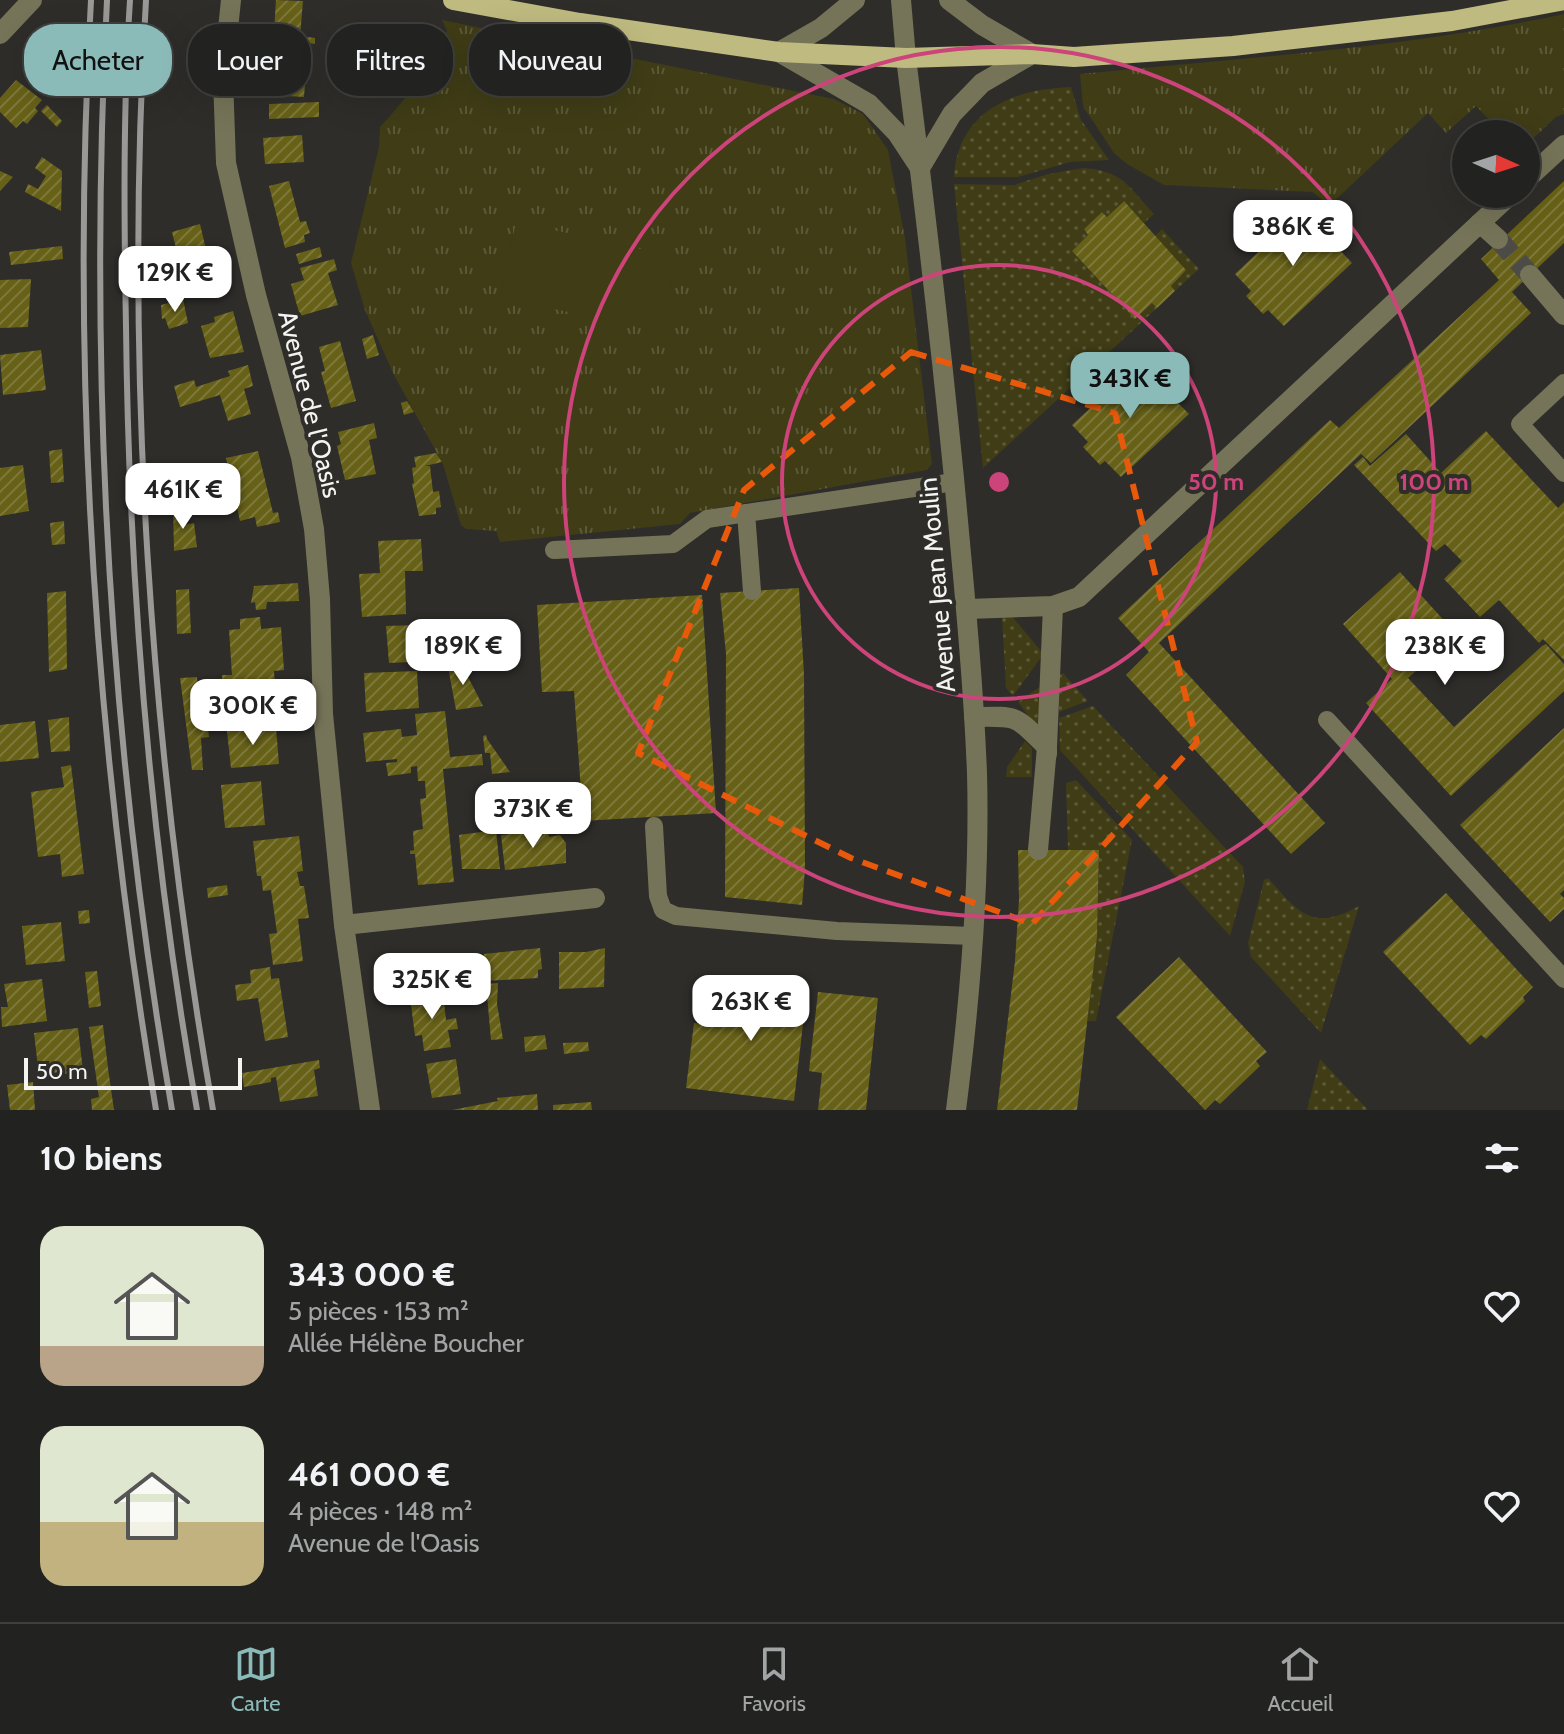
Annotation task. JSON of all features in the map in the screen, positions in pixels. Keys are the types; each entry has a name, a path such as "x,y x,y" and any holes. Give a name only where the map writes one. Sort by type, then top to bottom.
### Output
{"main road":[{"path":"453,0 580,23 779,52 906,58 1032,54 1074,57 1233,46 1452,21 1564,0"}],"street":[{"path":"0,34 32,0"},
{"name":"Avenue de l'Oasis","path":"231,0 223,78 226,163 256,295 301,457 314,529 320,599 323,714 344,925 370,1110"},
{"path":"779,52 821,28 855,0"},
{"name":"Avenue Jean Moulin","path":"901,0 968,609 977,775 973,936 956,1110"},
{"path":"779,52 869,104 897,133 920,168 952,114 982,83 1032,54 982,25 949,0"},
{"path":"1540,167 1564,145"},
{"path":"968,609 1053,606 1079,597 1496,208"},
{"path":"1480,223 1498,239"},
{"path":"1530,275 1564,315"},
{"path":"1045,850 1053,606"},
{"path":"974,717 1019,719 1047,747"},
{"path":"344,925 595,898"}],"lane":[{"path":"1564,383 1520,424 1564,473"},
{"path":"554,550 673,544 707,519 954,482"},
{"path":"746,513 752,591"},
{"path":"1327,720 1564,979"},
{"path":"654,826 658,896 663,910 676,916 837,931 973,936"}],"highlighted area":[{"path":"911,352 1115,413 1197,742 1032,924 851,858 638,753 744,490"}],"green space":[{"path":"1564,14 1564,114 1540,132 1540,120 1490,120 1476,106 1460,120 1452,120 1452,128 1446,133 1428,113 1329,206 1313,192 1164,185 1114,153 1083,106 1080,74 1384,44"},
{"path":"442,20 469,25 469,96 631,96 631,58 834,99 863,114 888,150 905,238 932,464 927,470 690,513 680,524 500,542 496,531 466,529 461,525 443,464 394,375 365,310 351,263 379,147 380,127 406,96 453,96 453,24 444,24"},
{"path":"1071,87 1081,120 1109,160 1070,162 1018,177 954,177 958,154 966,135 993,108 1029,92"},
{"path":"1084,168 1117,177 1154,214 1144,223 1123,201 1107,217 1102,212 1084,229 1088,235 1072,251 1135,319 1152,303 1157,308 983,468 954,184 1014,185 1048,174"},
{"path":"516,222 677,257 660,332 500,297"},
{"path":"1162,229 1199,269 1175,291 1171,286 1186,270 1155,236"},
{"path":"1011,615 1042,656 1013,696 1006,688 1002,616"},
{"path":"1063,673 1088,701 1059,712 1059,675"},
{"path":"1041,686 1040,732 1018,702"},
{"path":"1093,706 1243,867 1245,882 1230,936 1060,750 1059,718"},
{"path":"1025,741 1032,748 1032,777 1006,777 1007,767"},
{"path":"1076,780 1132,840 1096,1021 1087,1021 1097,937 1099,850 1068,850 1066,783"},
{"path":"1268,878 1289,901 1308,915 1329,918 1359,906 1321,1033 1251,957 1248,943 1264,880"},
{"path":"1320,1059 1368,1110 1307,1110"}],"building":[{"path":"276,0 303,1 301,24 274,24"},
{"path":"16,80 24,86 24,96 37,96 42,100 35,108 38,111 27,124 23,121 16,128 0,112 0,98"},
{"path":"319,102 319,117 269,119 269,104"},
{"path":"47,105 62,121 57,127 41,111"},
{"path":"302,135 304,162 265,164 263,138"},
{"path":"42,157 62,171 61,211 25,192 28,184 38,189 46,176 35,168"},
{"path":"0,171 13,177 0,191"},
{"path":"289,181 300,222 306,221 310,233 304,235 305,242 285,248 269,186"},
{"path":"1564,181 1564,243 1512,292 1531,313 1371,463 1361,454 1159,643 1325,823 1291,854 1126,675 1149,652 1118,618 1330,420 1339,428 1499,280 1481,259 1535,208 1540,208 1540,204"},
{"path":"1124,201 1186,270 1171,286 1175,291 1157,308 1152,303 1135,319 1072,251 1088,235 1084,229 1102,212 1107,217"},
{"path":"1303,210 1318,227 1324,222 1341,241 1336,246 1352,263 1284,326 1268,310 1263,314 1246,296 1251,291 1235,274"},
{"path":"200,224 207,254 182,261 186,276 160,284 159,257 177,252 172,232"},
{"path":"62,246 63,259 11,265 9,252"},
{"path":"320,247 322,257 299,264 296,254"},
{"path":"334,259 337,270 328,273 338,305 300,316 291,284 304,280 300,268"},
{"path":"221,267 227,290 199,298 193,275"},
{"path":"31,279 28,327 0,328 0,280"},
{"path":"183,299 188,323 169,329 165,318 162,319 161,305"},
{"path":"233,311 244,352 210,358 201,326 215,322 214,317"},
{"path":"373,335 379,355 367,359 362,339"},
{"path":"340,341 356,401 331,408 321,372 325,371 319,347"},
{"path":"41,350 46,390 3,395 0,355"},
{"path":"1140,362 1156,379 1162,374 1178,393 1173,398 1189,414 1121,477 1105,461 1100,465 1083,447 1088,442 1072,425"},
{"path":"248,365 253,386 244,389 251,414 228,421 220,395 180,407 174,386 194,380 196,387 230,376 228,371"},
{"path":"407,401 414,412 404,415 401,403"},
{"path":"374,423 377,438 369,440 376,474 345,480 337,446 341,444 338,432"},
{"path":"1486,431 1558,508 1564,502 1564,660 1543,639 1539,643 1499,600 1480,617 1444,579 1462,561 1445,544 1436,551 1354,465 1363,457 1370,466 1406,434 1441,473"},
{"path":"62,449 64,482 51,483 49,451"},
{"path":"258,451 273,513 278,512 280,522 257,527 255,517 240,521 226,458"},
{"path":"436,453 442,462 425,466 430,466 433,492 439,491 441,507 436,508 436,514 419,516 412,484 412,468 416,467 414,457"},
{"path":"23,465 29,511 0,516 0,468"},
{"path":"182,504 184,525 194,523 197,547 174,551 173,506"},
{"path":"64,521 65,544 52,545 50,523"},
{"path":"421,539 423,571 405,571 406,614 362,617 359,574 380,573 378,541"},
{"path":"1400,572 1459,637 1431,663 1428,660 1408,678 1454,727 1542,646 1546,644 1564,664 1564,691 1451,796 1366,703 1392,679 1343,624"},
{"path":"298,583 299,601 267,602 266,609 256,610 255,602 251,603 254,586"},
{"path":"799,588 804,675 805,869 802,905 725,897 726,654 720,593"},
{"path":"189,589 191,633 177,634 176,590"},
{"path":"66,591 67,669 49,672 47,593"},
{"path":"702,595 716,813 583,821 574,691 542,692 537,605"},
{"path":"260,617 261,629 281,627 284,670 274,671 277,715 225,719 222,675 232,675 229,630 240,629 240,619"},
{"path":"418,625 419,643 429,642 430,661 389,663 386,626"},
{"path":"455,659 466,660 468,677 483,706 456,710 448,667 457,665"},
{"path":"417,671 419,708 366,712 364,673"},
{"path":"197,677 198,692 191,694 194,721 207,720 209,737 201,738 203,770 192,770 180,678"},
{"path":"445,711 450,757 482,754 483,765 443,769 454,882 418,885 415,854 410,854 410,851 414,850 413,831 423,829 420,799 426,798 425,781 418,781 417,766 411,767 411,773 388,776 386,763 397,762 397,759 366,762 363,733 401,729 402,737 417,735 415,714"},
{"path":"69,717 70,751 51,752 48,720"},
{"path":"35,721 39,758 0,762 0,725"},
{"path":"276,727 279,764 231,768 227,731"},
{"path":"1564,728 1564,890 1560,894 1564,898 1564,909 1550,922 1460,825"},
{"path":"486,735 510,772 492,774 490,753 485,753 483,736"},
{"path":"71,765 84,874 62,877 60,854 38,857 31,792 64,787 61,767"},
{"path":"261,781 265,825 225,828 221,785"},
{"path":"496,830 500,869 462,869 459,835"},
{"path":"548,830 549,837 560,835 566,843 566,863 505,870 501,835"},
{"path":"299,836 303,871 297,872 300,886 304,886 309,918 298,919 303,961 273,965 269,934 277,933 271,890 263,891 261,876 257,876 253,841"},
{"path":"1018,850 1099,850 1097,937 1077,1110 997,1110 1015,961"},
{"path":"227,885 228,895 208,898 207,888"},
{"path":"1446,893 1533,987 1523,997 1525,1001 1486,1039 1481,1035 1470,1045 1383,952"},
{"path":"89,910 90,923 79,924 78,911"},
{"path":"61,922 65,961 26,965 22,926"},
{"path":"540,948 542,969 538,970 538,978 486,981 484,954"},
{"path":"605,948 604,987 559,989 559,952"},
{"path":"437,954 442,990 413,994 408,958"},
{"path":"1179,957 1267,1052 1256,1061 1260,1066 1220,1104 1215,1100 1205,1110 1116,1017"},
{"path":"270,967 271,979 279,978 288,1037 265,1041 258,998 237,1001 235,985 251,983 250,970"},
{"path":"97,971 101,1006 89,1008 85,972"},
{"path":"42,979 47,1021 2,1027 1,1007 8,1007 4,984"},
{"path":"726,980 807,990 794,1101 686,1088 694,1023 721,1026"},
{"path":"498,983 497,1004 503,1039 491,1040 486,984"},
{"path":"485,984 486,998 465,1001 463,987"},
{"path":"818,992 878,998 866,1110 818,1110 822,1073 809,1071"},
{"path":"443,993 446,1020 456,1018 458,1029 448,1030 451,1047 424,1051 422,1035 415,1036 410,997"},
{"path":"103,1025 114,1110 92,1110 91,1099 99,1097 89,1027"},
{"path":"78,1028 83,1071 39,1076 34,1033"},
{"path":"545,1035 547,1049 525,1052 524,1037"},
{"path":"588,1042 589,1051 564,1054 563,1043"},
{"path":"456,1059 461,1094 432,1098 426,1064"},
{"path":"319,1060 320,1068 314,1070 318,1096 280,1102 276,1077 271,1078 271,1082 244,1087 242,1073"},
{"path":"33,1082 35,1110 10,1110 7,1085"},
{"path":"537,1094 538,1110 452,1110 498,1101 497,1098"},
{"path":"591,1102 592,1110 553,1110 553,1105"}],"tunnel":[{"path":"1498,239 1530,275"}],"railway":[{"path":"91,0 85,139 84,278 86,418 93,557 117,834 156,1110"},
{"path":"107,0 100,278 109,557 133,834 150,972 172,1110"},
{"path":"130,0 125,123 125,245 132,523 155,818 197,1110"},
{"path":"146,0 138,277 148,557 158,697 173,836 213,1110"}]}
